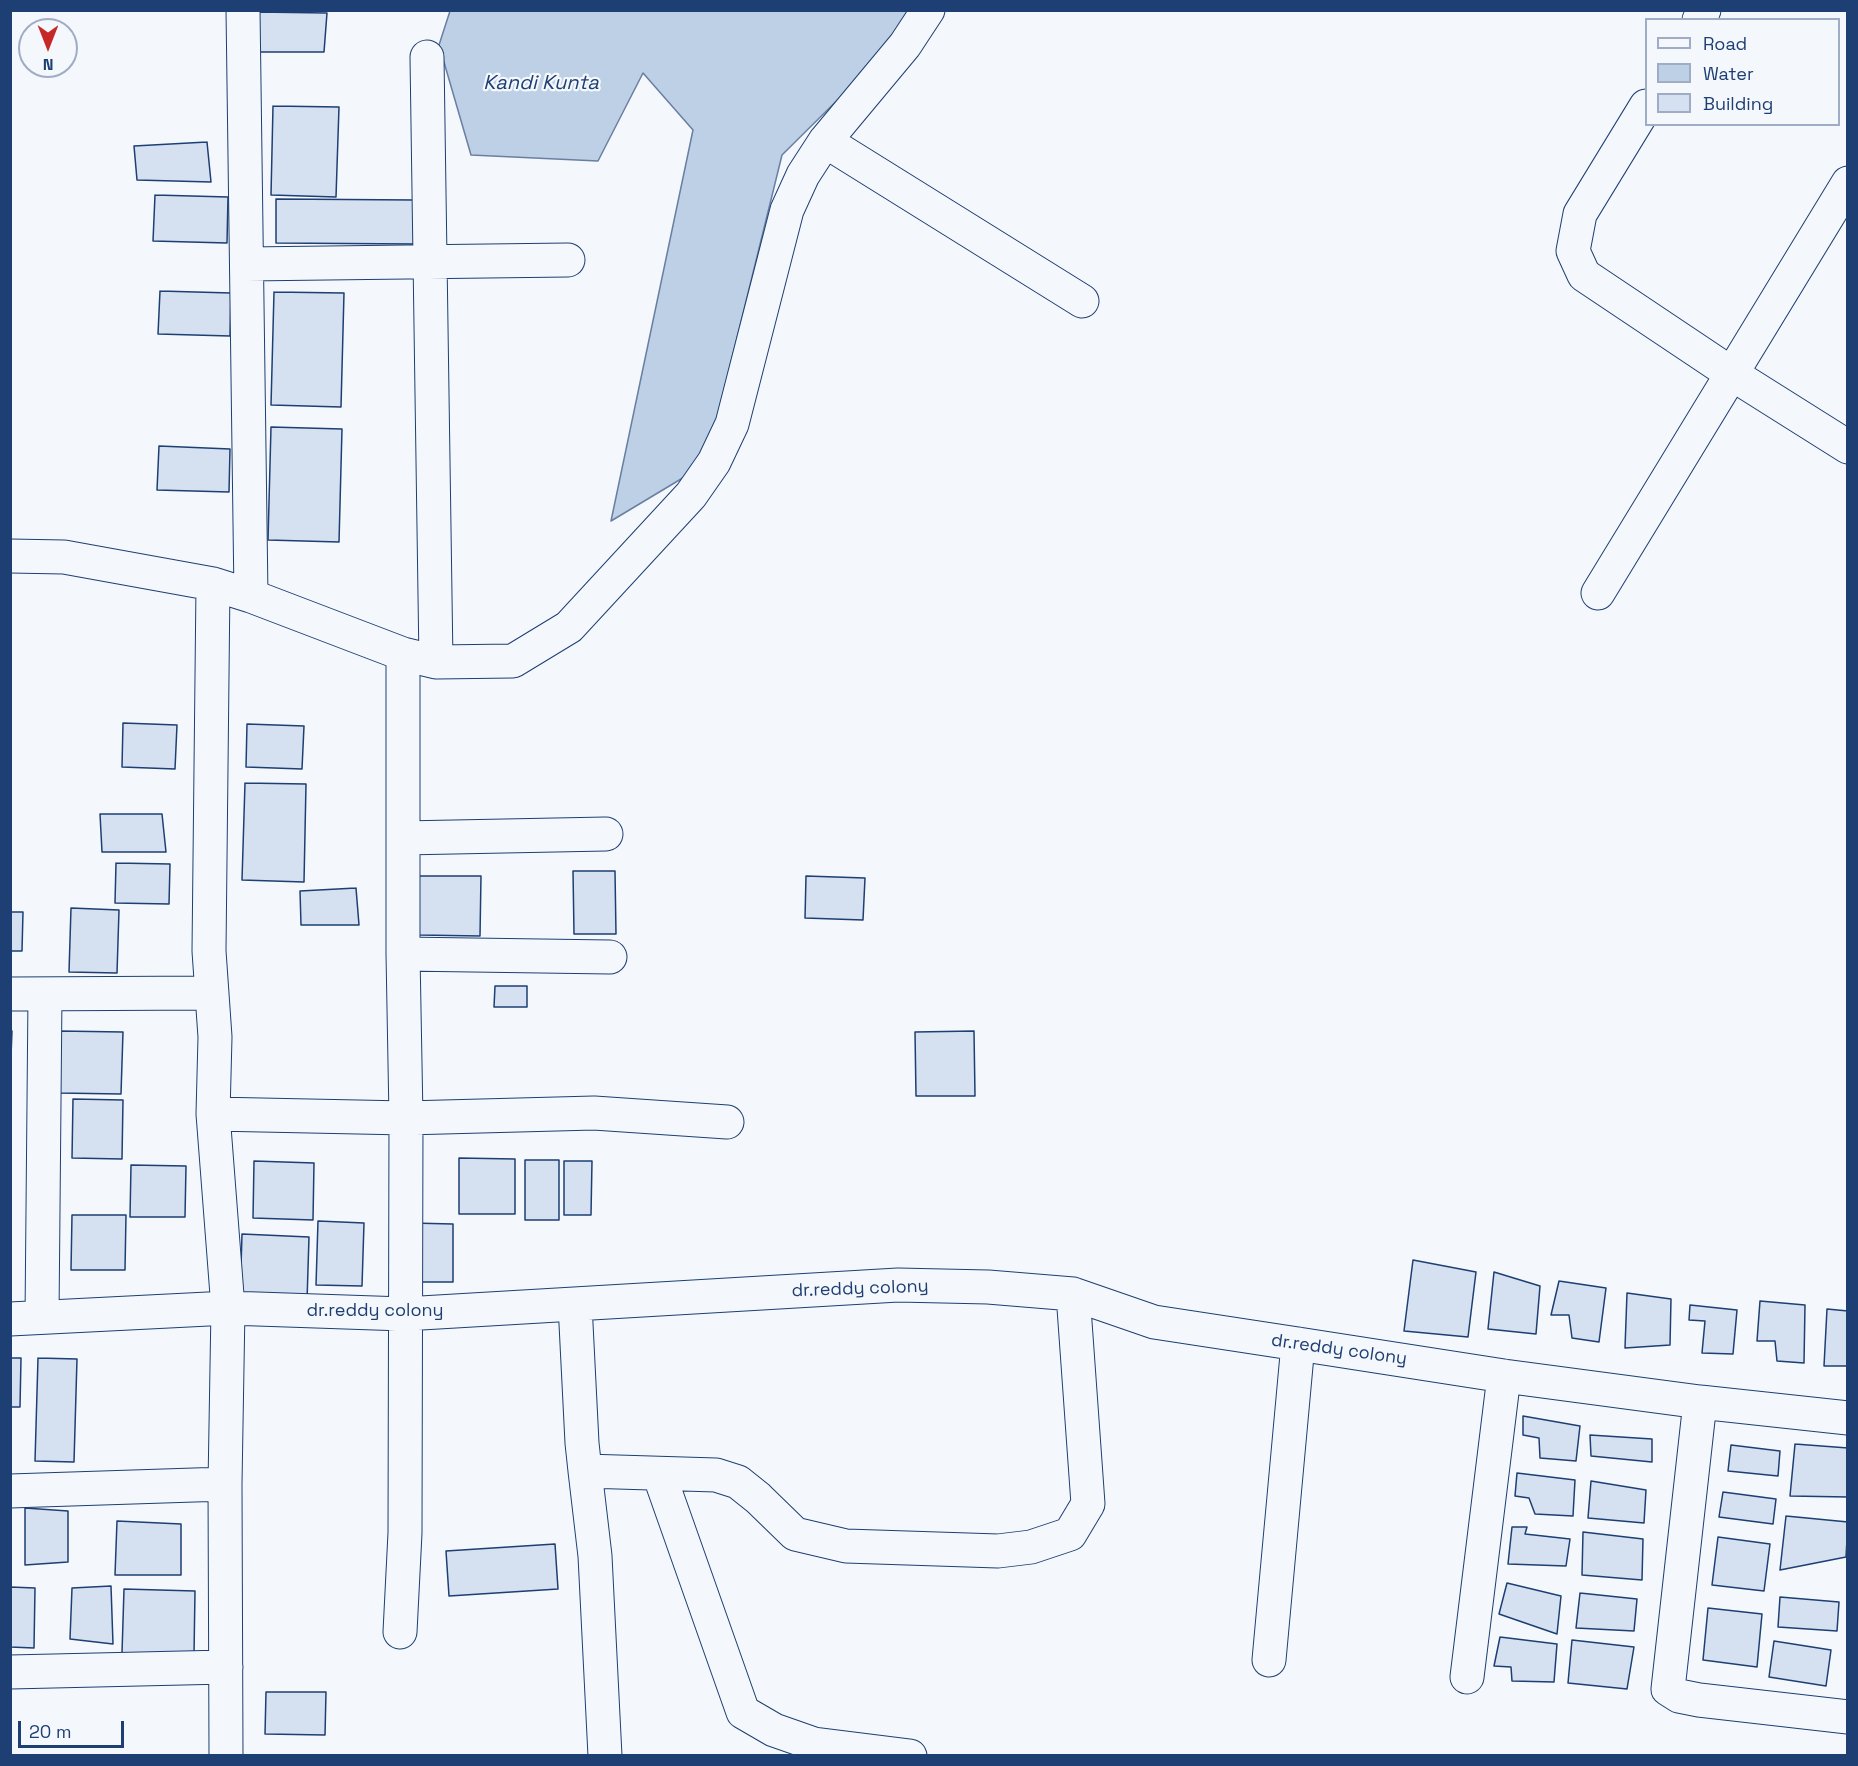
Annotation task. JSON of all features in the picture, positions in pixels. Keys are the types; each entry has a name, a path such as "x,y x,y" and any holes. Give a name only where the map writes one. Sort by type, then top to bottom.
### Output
{"street":[{"path":"243,10 251,596"},
{"path":"10,556 64,557 213,584 251,596 403,654 436,662 513,661 569,627 691,495 714,462 732,424 787,210 803,175 825,141 905,45 928,10"},
{"path":"427,57 436,662"},
{"path":"1645,109 1580,214 1573,251 1584,274 1732,374 1848,447"},
{"path":"825,141 1082,300"},
{"path":"1598,594 1848,183"},
{"path":"247,264 568,260"},
{"path":"213,584 209,951 215,1037 213,1114 228,1308 225,1484 226,1755"},
{"path":"400,1632 405,1533 406,1118 403,954 403,654"},
{"path":"403,838 606,834"},
{"path":"403,954 610,957"},
{"path":"10,994 212,993"},
{"path":"26,1318 45,994"},
{"path":"213,1114 406,1118 594,1113 728,1122"},
{"name":"dr.reddy colony","path":"26,1318 228,1308 404,1314 898,1285 988,1287 1073,1294 1154,1322 1504,1376 1700,1402 1848,1418"},
{"path":"585,1471 716,1475 738,1482 795,1534 846,1546 998,1551 1031,1547 1070,1534 1088,1504 1073,1294"},
{"path":"575,1304 582,1443 595,1556 605,1755"},
{"path":"1269,1660 1298,1344"},
{"path":"1467,1677 1504,1376"},
{"path":"1700,1402 1668,1689 1679,1696 1699,1700 1848,1718"},
{"path":"659,1474 743,1712 774,1730 814,1744 910,1755"},
{"path":"10,1491 225,1484"},
{"path":"10,1672 226,1667"}],"water":[{"name":"Kandi Kunta","path":"450,11 918,11 903,35 782,155 706,464 611,521 693,130 643,73 598,161 471,155 439,45"}],"building":[{"path":"257,12 327,13 324,52 257,52"},
{"path":"273,106 339,107 336,197 271,195"},
{"path":"207,142 211,182 137,180 134,146"},
{"path":"155,195 228,197 227,243 153,241"},
{"path":"276,199 415,200 415,244 276,243"},
{"path":"160,291 231,293 230,336 158,334"},
{"path":"274,292 344,293 341,407 271,405"},
{"path":"271,427 342,429 339,542 268,540"},
{"path":"159,446 230,449 229,492 157,490"},
{"path":"123,723 177,725 175,769 122,767"},
{"path":"247,724 304,726 302,769 246,767"},
{"path":"245,783 306,784 304,882 242,880"},
{"path":"100,814 162,814 166,852 102,852"},
{"path":"116,863 170,864 169,904 115,903"},
{"path":"573,871 615,871 616,934 574,934"},
{"path":"419,876 481,876 480,936 419,935"},
{"path":"806,876 865,878 863,920 805,918"},
{"path":"356,888 359,925 301,925 300,891"},
{"path":"71,908 119,910 117,973 69,972"},
{"path":"10,912 23,912 22,951 10,951"},
{"path":"495,986 527,986 527,1007 494,1007"},
{"path":"10,1031 12,1031 10,1081"},
{"path":"59,1031 123,1032 121,1094 58,1093"},
{"path":"974,1031 975,1096 916,1096 915,1032"},
{"path":"73,1099 123,1100 122,1159 72,1158"},
{"path":"459,1158 515,1159 515,1214 459,1214"},
{"path":"525,1160 559,1160 559,1220 525,1220"},
{"path":"254,1161 314,1163 313,1220 253,1218"},
{"path":"564,1161 592,1161 591,1215 564,1215"},
{"path":"131,1165 186,1166 185,1217 130,1217"},
{"path":"72,1215 126,1215 125,1270 71,1270"},
{"path":"318,1221 364,1223 362,1286 316,1285"},
{"path":"411,1223 453,1224 453,1282 411,1282"},
{"path":"242,1234 309,1237 307,1301 240,1299"},
{"path":"1413,1260 1476,1272 1468,1337 1404,1331"},
{"path":"1494,1272 1540,1286 1536,1334 1488,1329"},
{"path":"1559,1281 1606,1288 1599,1342 1572,1338 1569,1315 1551,1315"},
{"path":"1627,1293 1671,1299 1670,1345 1625,1348"},
{"path":"1760,1301 1805,1305 1804,1363 1777,1361 1775,1341 1757,1341"},
{"path":"1690,1305 1737,1310 1733,1354 1702,1353 1705,1321 1689,1320"},
{"path":"1827,1309 1848,1311 1848,1366 1824,1366"},
{"path":"10,1358 21,1358 20,1407 10,1407"},
{"path":"38,1358 77,1359 74,1462 35,1461"},
{"path":"1523,1416 1580,1426 1576,1461 1540,1458 1539,1438 1523,1435"},
{"path":"1590,1435 1652,1439 1652,1462 1591,1456"},
{"path":"1795,1444 1848,1448 1848,1497 1790,1496"},
{"path":"1731,1445 1780,1451 1778,1476 1728,1471"},
{"path":"1517,1473 1575,1480 1573,1516 1535,1514 1529,1498 1515,1496"},
{"path":"1591,1481 1646,1490 1644,1523 1588,1518"},
{"path":"1723,1492 1776,1499 1773,1524 1719,1517"},
{"path":"25,1508 68,1511 68,1562 25,1565"},
{"path":"1786,1516 1848,1522 1846,1557 1780,1570"},
{"path":"117,1521 181,1524 181,1575 115,1575"},
{"path":"1512,1527 1527,1527 1525,1534 1570,1539 1566,1566 1508,1564"},
{"path":"1583,1532 1643,1539 1642,1580 1582,1575"},
{"path":"1718,1537 1770,1544 1764,1591 1712,1585"},
{"path":"555,1544 558,1589 449,1596 446,1551"},
{"path":"1507,1583 1561,1596 1557,1634 1499,1614"},
{"path":"111,1586 113,1644 70,1639 72,1588"},
{"path":"10,1587 35,1588 34,1648 10,1647"},
{"path":"124,1589 195,1591 194,1655 122,1653"},
{"path":"1580,1593 1637,1599 1634,1631 1576,1628"},
{"path":"1780,1597 1839,1602 1837,1631 1778,1627"},
{"path":"1708,1608 1762,1614 1757,1667 1703,1660"},
{"path":"1500,1637 1557,1644 1554,1682 1512,1681 1511,1667 1494,1666"},
{"path":"1572,1640 1634,1647 1627,1689 1568,1683"},
{"path":"1774,1641 1831,1650 1826,1686 1769,1677"},
{"path":"266,1692 326,1692 325,1735 265,1734"}]}
